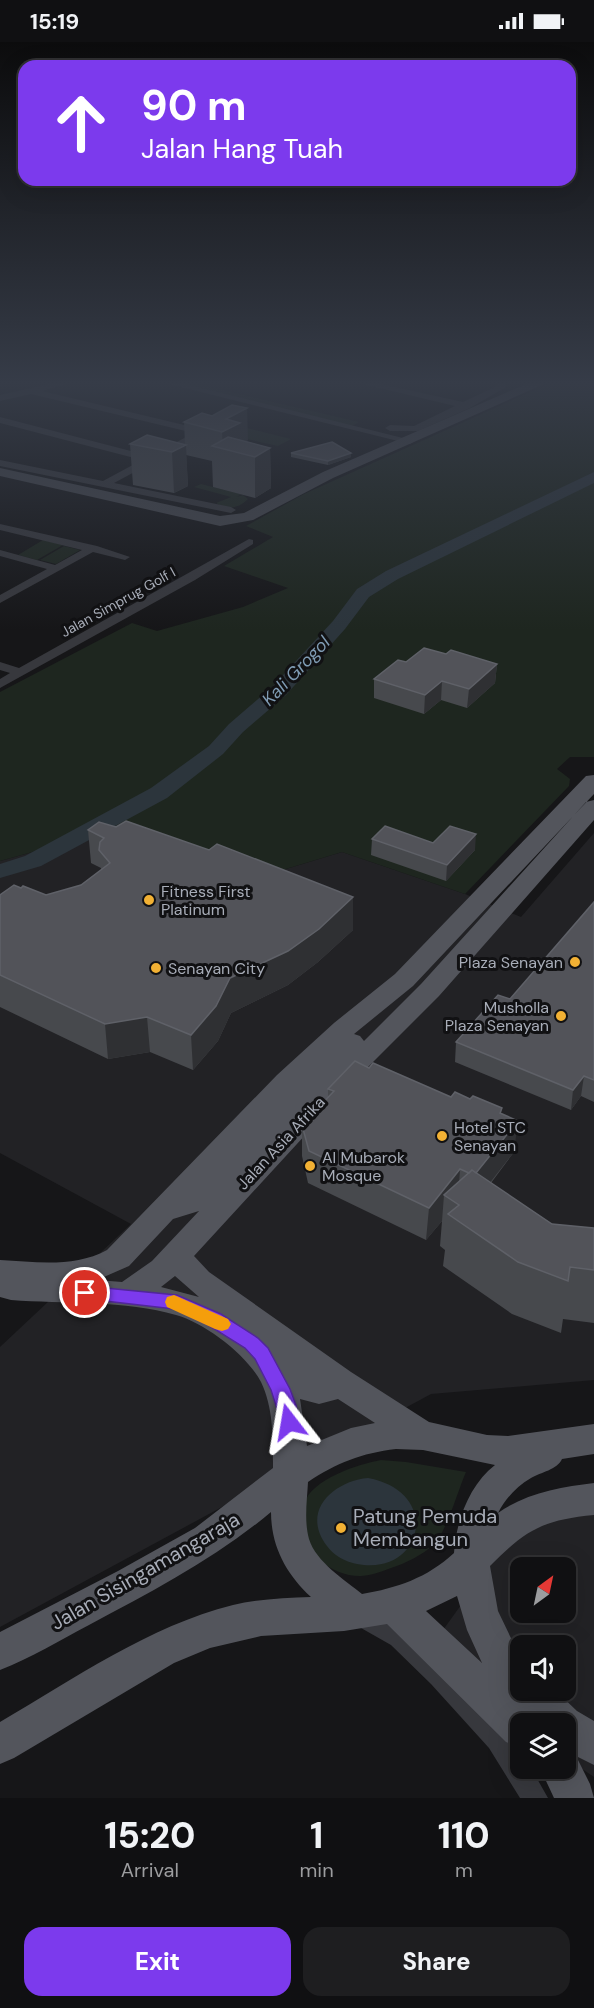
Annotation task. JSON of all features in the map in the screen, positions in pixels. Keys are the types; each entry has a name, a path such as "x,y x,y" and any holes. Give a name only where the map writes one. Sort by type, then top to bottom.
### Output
{"main road":[{"path":"0,471 127,495 220,521 241,520 348,466"},
{"path":"0,1272 67,1274 104,1268 118,1258 295,1074 343,1029 404,980 594,781"},
{"name":"Jalan Asia Afrika","path":"128,1295 163,1269 430,990 594,807"},
{"path":"154,1220 204,1196 351,1042 357,1040 377,1043"},
{"path":"175,1256 187,1291 214,1320 251,1343 262,1354 311,1389 319,1392 339,1382"},
{"path":"0,1288 128,1295 187,1291 339,1382 422,1436"},
{"path":"262,1354 286,1405 289,1422 290,1517 294,1547 308,1570 354,1611"},
{"name":"Jalan Sisingamangaraja","path":"0,1652 209,1539 243,1516 290,1475 319,1457 349,1443 389,1436 422,1436 484,1449 509,1451 589,1440"},
{"name":"Jalan Sisingamangaraja","path":"510,1675 489,1638 475,1603 471,1575 476,1528 492,1492 518,1467 589,1440"},
{"path":"0,1744 183,1640 225,1625 261,1618 354,1611 393,1605 442,1585 472,1557 527,1514 554,1505 594,1499"},
{"path":"393,1605 510,1718"},
{"path":"536,1701 550,1713"},
{"path":"576,1733 594,1744"},
{"path":"566,1779 576,1798"}],"street":[{"path":"18,466 103,485 127,495 166,496 212,508 231,510"},
{"path":"103,485 139,466"},
{"path":"0,527 125,557"},
{"name":"Jalan Simprug Golf I","path":"0,684 203,571 249,542"},
{"path":"0,600 93,548"},
{"path":"0,553 58,569"},
{"path":"187,566 203,571"},
{"path":"0,666 21,673"},
{"path":"354,1611 399,1637 440,1676 498,1739 535,1798"}],"shaded area":[{"path":"366,466 594,466 594,757 570,757 557,769 570,779 569,786 465,894 342,852 266,875 130,825 0,861 0,692 132,623 157,631 243,607 288,588 224,566 273,537 246,526 304,494"},
{"path":"201,484 242,494 236,497 243,495 248,499 236,507 224,507 216,503 231,497 194,487"},
{"path":"43,540 63,545 37,560 18,555"},
{"path":"64,546 80,550 56,564 40,560"},
{"path":"130,825 266,875 342,852 465,894 521,917 594,833 594,1380 431,1394 0,1627 0,1347 131,1224 0,1153 0,861"},
{"path":"381,1460 466,1472 443,1530 430,1548 408,1561 364,1576 334,1570 314,1554 307,1543 302,1517 304,1504 308,1495 326,1480 349,1469"},
{"path":"368,1478 392,1486 407,1499 415,1515 415,1531 409,1546 397,1558 379,1565 357,1564 337,1556 327,1546 317,1521 319,1510 333,1492 355,1480"},
{"path":"594,1492 594,1777 576,1765 576,1713 510,1713 510,1721 420,1662 502,1548"}],"building":[{"path":"424,648 446,654 451,650 497,664 469,689 442,681 425,695 374,679 398,660 406,662"},
{"name":"Senayan City","path":"126,821 209,850 217,844 353,897 319,929 288,951 230,978 216,1006 191,1035 147,1017 105,1024 0,975 0,895 14,885 46,895 81,885 110,863 99,850 100,842 104,838 88,830 99,822 116,827"},
{"path":"385,826 433,843 450,826 476,834 447,865 372,839"},
{"path":"594,902 594,1080 584,1076 573,1090 456,1042 498,995 510,999"},
{"path":"355,1061 369,1068 373,1063 451,1097 455,1092 470,1099 473,1096 502,1108 500,1113 518,1121 476,1173 472,1170 469,1173 460,1169 429,1208 309,1151 302,1125 334,1091 328,1089"},
{"path":"472,1170 552,1224 594,1228 594,1270 570,1267 568,1281 518,1262 448,1214 459,1205 444,1195"}],"waterway":[{"name":"Kali Grogol","path":"0,871 33,861 159,793 216,750 236,728 279,691 339,625 363,593 392,575 594,477"}],"slow traffic":[{"path":"174,1302 222,1324"}],"place":[{"name":"Fitness First Platinum","path":"149,900"},
{"name":"Plaza Senayan","path":"575,962"},
{"name":"Senayan City","path":"156,968"},
{"name":"Musholla Plaza Senayan","path":"561,1016"},
{"name":"Hotel STC Senayan","path":"442,1136"},
{"name":"Al Mubarok Mosque","path":"310,1166"},
{"name":"Patung Pemuda Membangun","path":"341,1528"}],"route":[{"path":"85,1293 128,1295 177,1302 214,1320 251,1343 262,1354 280,1389 289,1422"}]}
